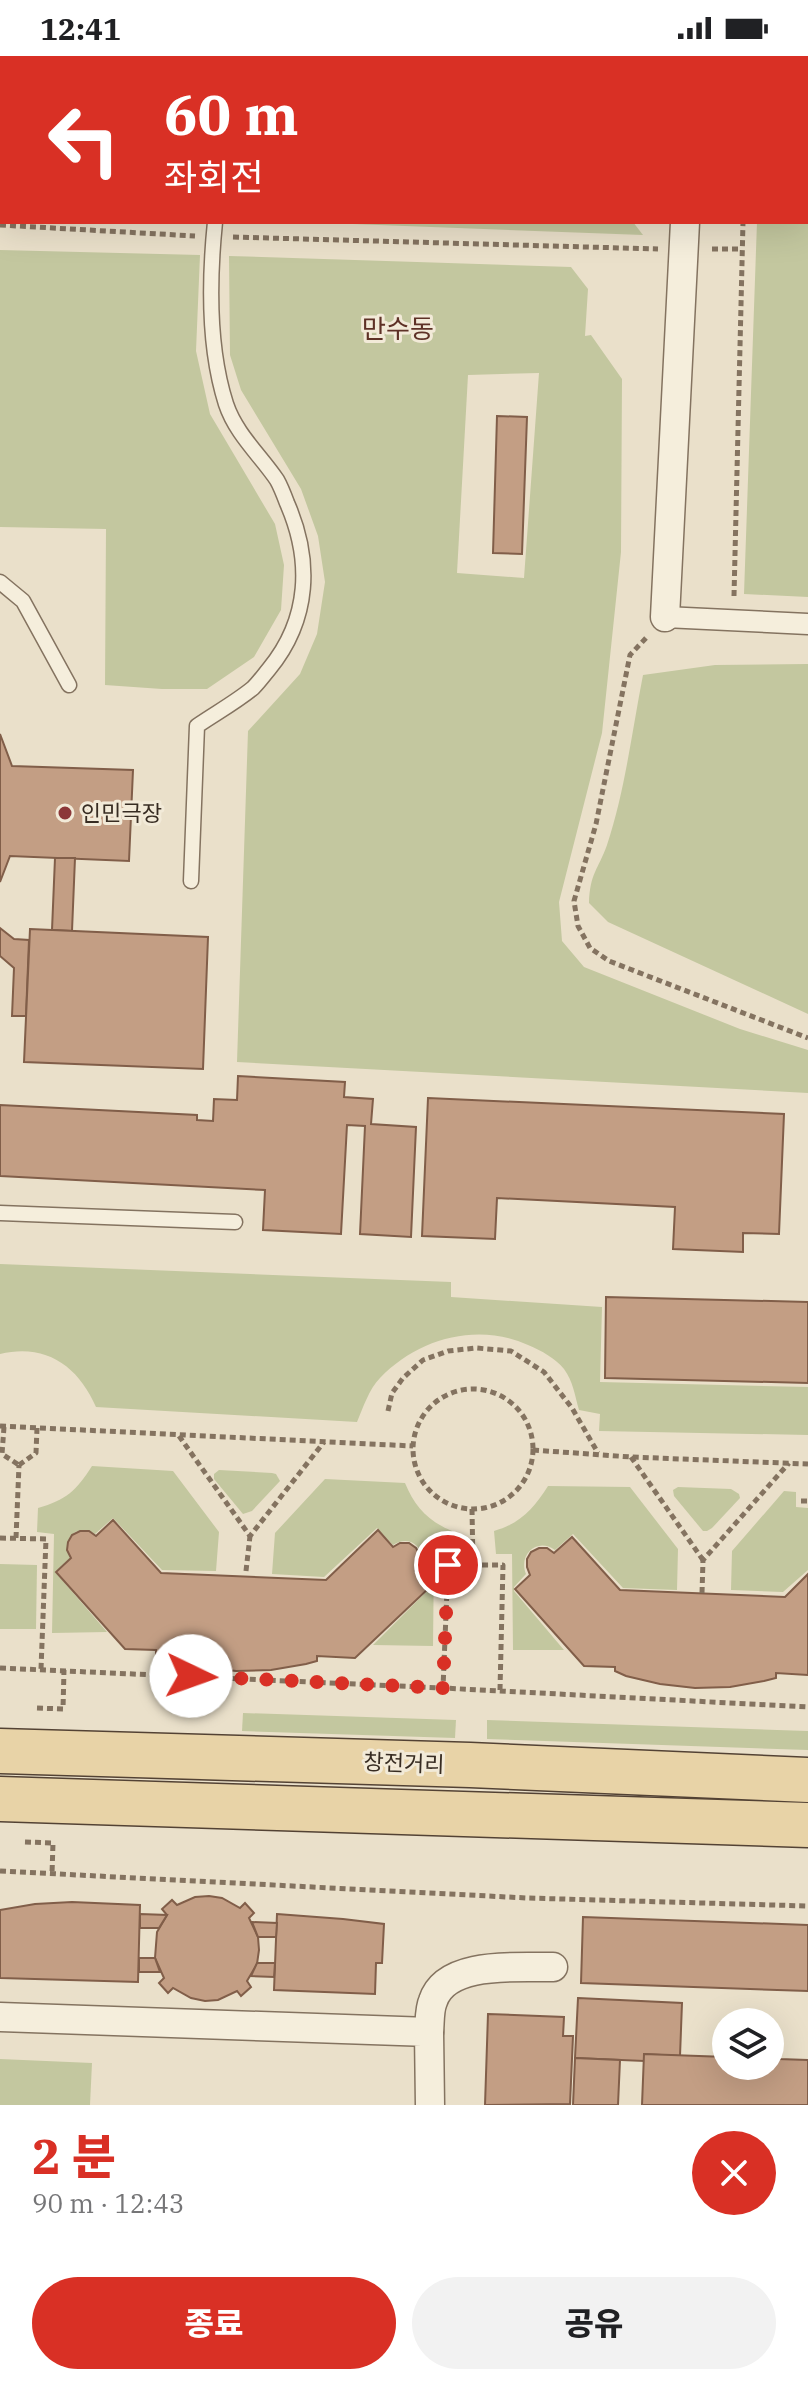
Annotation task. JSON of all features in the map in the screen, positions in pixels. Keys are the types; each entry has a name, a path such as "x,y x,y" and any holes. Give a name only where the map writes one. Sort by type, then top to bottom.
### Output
{"main road":[{"name":"창전거리","path":"0,1751 470,1765 808,1780"},
{"path":"0,1799 808,1825"}],"street":[{"path":"685,224 665,617 808,624"},
{"path":"430,2105 429,2032 433,2000 448,1981 478,1969 553,1967"},
{"path":"0,2017 429,2032"}],"lane":[{"path":"191,881 197,726 254,686 282,653 296,620 304,588 302,548 293,516 278,482 248,445 227,408 216,367 214,229"},
{"path":"0,582 23,601 69,685"},
{"path":"0,1213 235,1222"}],"path":[{"path":"733,621 743,224"},
{"path":"0,225 214,229 683,250 742,249"},
{"path":"665,617 630,655 596,824 574,901 578,926 590,948 609,961 808,1038"},
{"path":"388,1411 392,1393 423,1360 448,1351 476,1348 511,1351 544,1372 572,1408 598,1453"},
{"path":"475,1389 497,1394 516,1407 529,1427 533,1450 528,1473 515,1492 495,1505 472,1509 449,1504 429,1490 417,1470 413,1446 418,1424 432,1405 452,1392 475,1389"},
{"path":"19,1465 2,1454 2,1426 413,1446"},
{"path":"19,1465 36,1453 37,1428"},
{"path":"179,1436 250,1536"},
{"path":"246,1571 250,1536 324,1441"},
{"path":"533,1450 808,1464"},
{"path":"631,1457 703,1560 702,1593"},
{"path":"703,1560 790,1463"},
{"path":"16,1538 19,1465"},
{"path":"472,1509 473,1565"},
{"path":"0,1538 46,1539 41,1669"},
{"path":"443,1688 448,1565 503,1565 500,1690"},
{"path":"0,1668 808,1707"},
{"path":"37,1708 63,1709 64,1670"},
{"path":"25,1842 53,1843 52,1874"},
{"path":"0,1871 527,1898 808,1906"}],"green space":[{"path":"353,224 635,224 643,235"},
{"path":"757,224 808,224 808,597 744,594"},
{"path":"0,250 200,255 196,351 210,414 275,524 284,565 281,610 254,657 207,689 105,685 106,529 0,527"},
{"path":"229,256 571,267 588,289 585,336 591,335 622,379 621,552 602,733 559,902 562,941 584,967 740,1029 808,1050 808,1093 237,1062 248,731 300,674 317,634 325,582 318,536 301,489 241,390 230,355","holes":["539,373 524,578 457,573 468,375"]},
{"path":"808,664 808,1014 608,922 589,903 593,878 619,804 643,675 715,665"},
{"path":"0,1264 451,1282 451,1297 602,1307 600,1382 808,1387 808,1435 599,1431 600,1414 579,1410 570,1378 557,1361 528,1345 489,1335 469,1335 430,1344 395,1364 376,1382 357,1422 96,1407 80,1380 58,1361 32,1352 0,1354"},
{"path":"92,1466 173,1471 219,1532 216,1571 162,1570 113,1518 95,1534 77,1531 69,1539 70,1558 55,1572 107,1632 52,1633 54,1534 37,1532 38,1508 70,1493"},
{"path":"219,1470 272,1473 280,1481 252,1511 243,1514 214,1479 214,1474"},
{"path":"325,1479 405,1483 423,1512 452,1531 452,1554 434,1555 433,1646 373,1645 431,1587 417,1571 421,1564 421,1551 413,1543 407,1541 393,1545 377,1528 324,1577 272,1574 275,1533"},
{"path":"548,1486 630,1487 678,1549 677,1590 623,1588 573,1534 555,1550 536,1547 527,1555 526,1574 514,1591 564,1650 513,1650 512,1554 496,1554 494,1531 526,1514"},
{"path":"678,1487 731,1489 740,1498 712,1528 703,1531 674,1496 673,1490"},
{"path":"784,1491 796,1492 796,1507 808,1508 808,1570 783,1592 731,1590 732,1551"},
{"path":"0,1564 37,1565 36,1629 0,1629"},
{"path":"243,1713 456,1720 455,1738 242,1731"},
{"path":"487,1720 808,1731 808,1750 487,1739"},
{"path":"0,2059 92,2063 90,2105 0,2105"}],"building":[{"path":"497,416 527,417 522,554 493,553"},
{"name":"인민극장","path":"0,734 12,766 133,770 129,861 10,856 0,882"},
{"path":"55,858 75,858 72,931 52,930"},
{"path":"0,928 14,939 29,940 26,1016 12,1016 14,968 0,956"},
{"path":"30,929 208,937 203,1069 24,1062"},
{"path":"238,1076 345,1082 344,1097 373,1099 371,1124 416,1127 411,1237 360,1234 365,1126 347,1125 341,1234 263,1230 265,1190 0,1176 0,1105 197,1115 197,1120 213,1121 214,1099 237,1100"},
{"path":"428,1098 784,1114 779,1234 743,1233 743,1252 673,1249 675,1207 497,1198 495,1239 422,1236"},
{"path":"606,1297 808,1302 808,1383 605,1378"},
{"path":"113,1520 161,1573 326,1580 378,1530 393,1547 409,1543 416,1548 420,1564 415,1571 430,1587 355,1658 317,1656 317,1661 271,1670 236,1671 201,1667 167,1659 156,1654 156,1650 125,1649 56,1572 71,1558 67,1550 72,1535 89,1531 96,1536"},
{"path":"572,1537 620,1590 785,1597 808,1574 808,1675 776,1673 776,1678 764,1681 730,1687 695,1688 626,1676 615,1671 615,1667 584,1666 515,1589 530,1575 527,1559 531,1552 547,1548 554,1553"},
{"path":"195,1897 222,1898 240,1908 245,1903 254,1913 249,1918 258,1937 259,1950 257,1964 247,1981 251,1987 241,1996 237,1991 218,2000 205,2001 191,1998 173,1988 168,1993 159,1983 164,1978 155,1958 157,1932 167,1915 162,1909 172,1900 177,1905"},
{"path":"72,1902 140,1905 138,1982 0,1978 0,1910"},
{"path":"140,1914 167,1915 159,1928 140,1928"},
{"path":"277,1914 384,1924 382,1963 376,1963 375,1994 274,1990"},
{"path":"583,1917 808,1925 808,1991 581,1983"},
{"path":"252,1922 277,1923 276,1937 258,1937"},
{"path":"139,1958 155,1958 160,1972 139,1972"},
{"path":"257,1963 275,1963 274,1977 251,1976"},
{"path":"578,1998 682,2003 680,2056 644,2054 644,2061 575,2058"},
{"path":"488,2014 564,2017 563,2036 573,2036 570,2104 485,2105"},
{"path":"644,2054 712,2056 712,2080 784,2080 784,2059 808,2060 808,2105 642,2105"},
{"path":"575,2058 620,2060 618,2105 573,2105"}],"place":[{"name":"인민극장","path":"65,813"}],"district":[{"name":"만수동","path":"398,329"}],"route":[{"path":"191,1676 443,1688 448,1565"}]}
